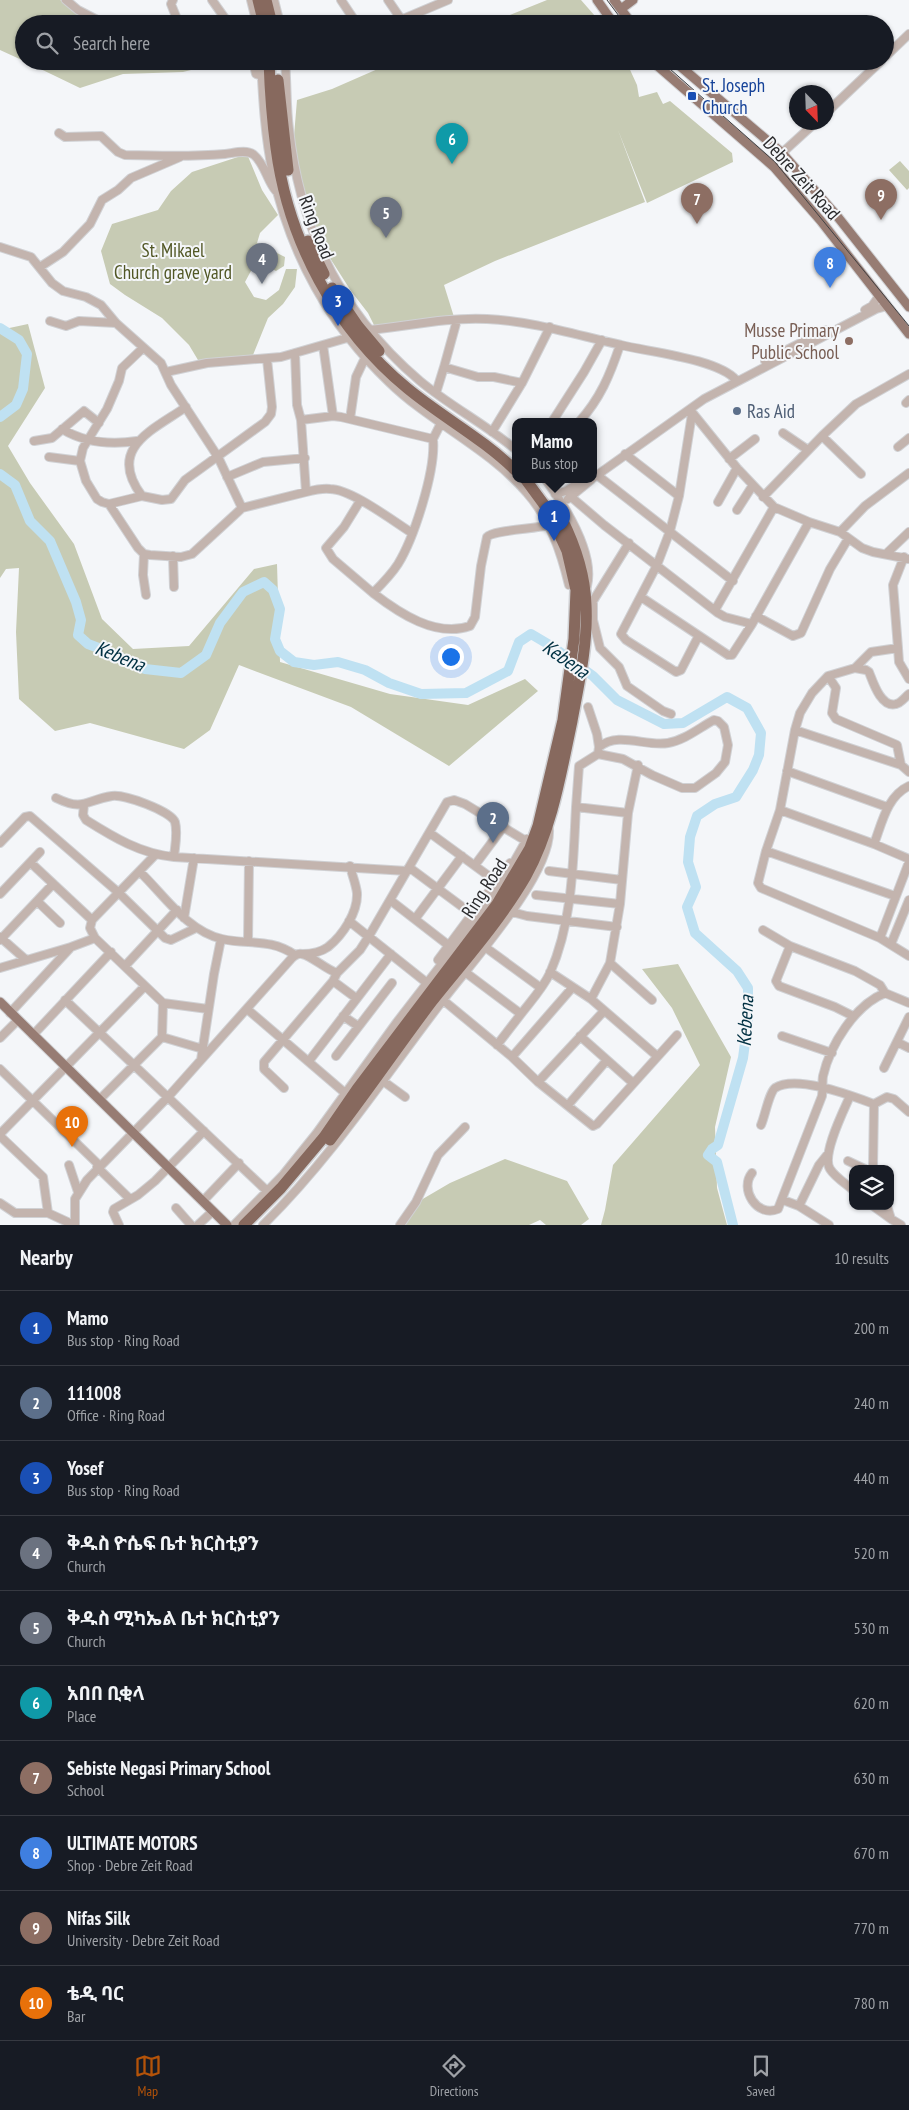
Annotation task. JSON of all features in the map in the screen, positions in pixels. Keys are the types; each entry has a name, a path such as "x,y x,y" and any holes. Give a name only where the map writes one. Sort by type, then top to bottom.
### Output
{"highway":[{"path":"258,0 262,15"},
{"path":"266,0 270,15"},
{"name":"Ring Road","path":"270,70 276,148 284,189 308,260 336,310 360,342 393,376 423,401 492,449 512,467"},
{"name":"Ring Road","path":"282,70 279,105 288,174 308,240 333,291 358,326 392,366 430,397 512,457"},
{"name":"Ring Road","path":"528,483 559,529 573,572 576,603 581,622"},
{"name":"Ring Road","path":"255,1225 326,1146 432,1002 505,910 534,861 582,665 581,622 585,592 571,537 552,501 538,483"},
{"name":"Ring Road","path":"244,1225 281,1188 324,1138 369,1074 498,904 544,823"}],"main road":[{"path":"597,0 608,15"},
{"path":"614,0 625,15"},
{"path":"621,9 633,0"},
{"name":"Debre Zeit Road","path":"662,70 774,166 821,221 909,334"},
{"name":"Debre Zeit Road","path":"685,70 782,153 837,216 909,307"},
{"path":"0,1002 227,1225"}],"street":[{"path":"68,2 81,0"},
{"path":"173,0 171,4 175,15"},
{"path":"212,0 223,15"},
{"path":"251,0 255,15"},
{"path":"274,0 278,15"},
{"path":"341,0 351,15"},
{"path":"388,0 398,15"},
{"path":"409,15 436,2 448,0"},
{"path":"68,2 90,15"},
{"path":"894,48 909,34"},
{"path":"255,70 256,74 262,76"},
{"path":"262,70 267,135 278,193 301,260 332,317 347,338 389,383 500,466 512,477"},
{"path":"283,70 289,130 305,208 331,273 350,306 402,365 436,393 512,447"},
{"path":"834,105 871,70"},
{"path":"782,153 807,130"},
{"path":"59,132 65,137 100,136 125,155 205,156 247,152 254,155 261,164 266,178 278,193"},
{"path":"40,267 62,252 90,224 102,200 118,190 131,178 182,156"},
{"path":"0,247 31,257 52,283 63,291 95,301 101,305 116,323 162,363 171,385 218,457 242,508"},
{"path":"813,340 872,306 879,296"},
{"path":"597,473 735,379 876,309 887,306"},
{"path":"370,330 457,320 485,318 509,320 550,327 620,345 701,362 735,379"},
{"path":"436,393 457,320"},
{"path":"50,321 66,326 79,321 116,323"},
{"path":"492,432 522,383 550,327"},
{"path":"166,372 207,363 267,359 347,338"},
{"path":"555,418 602,340"},
{"path":"323,345 333,416"},
{"path":"582,418 593,406 603,390 620,345"},
{"path":"143,348 122,368 119,382 99,423 83,448 80,461 86,481 94,495 99,501 109,504 142,496 162,500 171,499 185,480 254,432 265,422 271,414 272,407 267,359"},
{"path":"295,353 297,404 301,420 305,458 306,492"},
{"path":"350,419 356,377 365,358"},
{"path":"444,367 478,377 494,377 522,383"},
{"path":"763,497 856,404 909,374"},
{"path":"142,496 130,472 131,457 137,442 148,431 186,407"},
{"path":"597,473 690,409"},
{"path":"690,409 736,468 774,507 809,522 840,532 862,548 906,558 894,585 899,662 909,679"},
{"path":"690,409 679,496 670,531 657,565 621,634 626,640 678,672 698,637"},
{"path":"34,441 52,438 84,411 99,423"},
{"path":"301,420 333,416 433,439"},
{"path":"373,593 398,564 412,533 433,464 433,439 441,423"},
{"path":"62,429 88,441 119,444 137,442"},
{"path":"783,433 808,450"},
{"path":"822,436 861,474"},
{"path":"898,447 909,438"},
{"path":"729,459 755,439"},
{"path":"625,454 679,496"},
{"path":"49,457 80,461"},
{"path":"227,478 263,462 305,458"},
{"path":"718,502 736,468"},
{"path":"840,532 865,506 909,473"},
{"path":"597,479 670,531 733,581"},
{"path":"518,483 528,494 549,525 576,603"},
{"path":"548,483 564,507 585,556 588,575 585,592"},
{"path":"556,494 566,491 578,483"},
{"path":"564,507 570,496 585,483"},
{"path":"737,510 753,486"},
{"path":"109,504 144,554 186,556 192,554 242,508 306,492 331,489 354,496 412,533"},
{"path":"570,496 596,519 725,617 754,620 793,636 801,632 830,569 848,539"},
{"path":"360,501 344,527 326,548 332,559 373,593 406,615 448,630 470,626 475,617 481,566 487,537 494,533 534,529 549,525"},
{"path":"714,610 733,581 774,507"},
{"path":"641,597 698,637 732,656 809,522"},
{"path":"887,554 909,532"},
{"path":"629,544 593,602 593,620 600,648 619,667 627,686 663,711 671,714"},
{"path":"144,554 143,575 146,595"},
{"path":"173,556 174,587"},
{"path":"898,648 870,652 855,668 828,676 812,693 800,714 795,730 780,810 766,851 758,883 759,887 880,938 909,956"},
{"path":"855,668 869,672 879,696 891,704 898,703 909,694"},
{"path":"828,676 836,688 832,709 836,720 896,745 901,765"},
{"path":"588,707 597,734 598,751"},
{"path":"497,1044 541,988 550,972 566,921 572,874 579,766 598,751 603,744 615,740 666,744 676,741 714,720 724,727 728,745 725,762 716,773 695,788 682,788 652,775 638,765 623,758 598,751"},
{"path":"795,730 901,765 909,772"},
{"path":"591,999 610,963 620,904 628,812 638,765"},
{"path":"787,771 887,807"},
{"path":"874,844 887,807 899,792 909,786"},
{"path":"56,798 72,806 84,805 113,795 124,795 167,814 175,822 174,857"},
{"path":"284,1088 263,1066 335,977 360,950 450,800 465,804 526,841"},
{"path":"84,805 83,815 86,820 130,845 156,854 174,857 409,869 439,888 475,916"},
{"path":"576,807 628,812"},
{"path":"780,810 874,844 909,861 880,938"},
{"path":"0,843 25,817 30,816 119,893 165,938 171,940 196,928"},
{"path":"234,1225 308,1144 475,916 516,859 526,841 544,823 550,835 544,854 536,872 512,912 443,1000 325,1159 263,1225"},
{"path":"475,865 504,826"},
{"path":"430,833 498,883"},
{"path":"766,851 909,899 891,944"},
{"path":"0,893 40,852"},
{"path":"156,854 92,920 90,928 95,938 163,1003 208,1009"},
{"path":"415,919 462,856"},
{"path":"184,918 194,858"},
{"path":"248,942 249,861"},
{"path":"31,863 92,920"},
{"path":"0,1204 15,1213 48,1213 75,1225 75,1199 78,1192 98,1166 168,1097 299,954 312,954 328,947 349,921 354,912 357,892 350,866"},
{"path":"140,872 184,918 204,933 221,939 276,944 299,954 327,970 356,998"},
{"path":"548,872 622,880"},
{"path":"25,959 1,939 53,884"},
{"path":"536,895 570,897 620,904"},
{"path":"390,900 451,947"},
{"path":"37,901 60,923"},
{"path":"125,966 178,910"},
{"path":"512,912 527,916 617,927"},
{"path":"349,921 426,981"},
{"path":"763,930 790,946 855,971 880,985 885,993 909,1003"},
{"path":"0,968 95,938"},
{"path":"201,1060 221,939"},
{"path":"790,946 776,980 778,986 835,1007 853,1016"},
{"path":"10,1013 71,947"},
{"path":"485,947 541,988"},
{"path":"33,1035 111,952"},
{"path":"308,1061 391,954"},
{"path":"610,963 652,1000"},
{"path":"465,972 521,1014"},
{"path":"550,972 591,999 656,1056"},
{"path":"336,1056 392,983"},
{"path":"48,1213 43,1177 0,1135 32,1100 146,986"},
{"path":"512,1057 572,988"},
{"path":"752,1173 748,1178 747,1189 757,1206 768,1211 780,1206 822,1096 823,1077 832,1053 853,1016 865,1004 885,993"},
{"path":"65,1000 267,1190"},
{"path":"443,1000 497,1044 538,1082 590,1125 595,1126 656,1056 677,1035"},
{"path":"100,1099 162,1037 163,1003"},
{"path":"247,1009 345,1093"},
{"path":"538,1082 604,1011"},
{"path":"343,1016 358,1026"},
{"path":"884,1068 909,1017"},
{"path":"0,1038 18,1020"},
{"path":"580,1036 633,1083"},
{"path":"782,1036 832,1053"},
{"path":"162,1037 203,1049"},
{"path":"897,1042 909,1048"},
{"path":"568,1105 607,1060"},
{"path":"0,1069 130,1199"},
{"path":"383,1081 405,1098"},
{"path":"761,1125 771,1094 775,1088 795,1084 823,1088 874,1104 887,1097 894,1099 909,1112"},
{"path":"799,1206 819,1165 827,1155 850,1096"},
{"path":"873,1165 874,1104"},
{"path":"400,1225 416,1202 438,1155 465,1127"},
{"path":"118,1225 113,1210 145,1190 204,1130"},
{"path":"827,1155 830,1169 849,1186"},
{"path":"848,1161 856,1165"},
{"path":"202,1201 239,1163"},
{"path":"69,1165 78,1192"},
{"path":"783,1200 799,1206 829,1225"},
{"path":"176,1208 191,1225"},
{"path":"879,1210 901,1225"},
{"path":"888,1210 891,1219"},
{"path":"198,1225 213,1211"}],"green space":[{"path":"0,0 60,0 98,15 15,15 15,57 0,50"},
{"path":"547,0 581,0 594,15 510,15"},
{"path":"43,70 191,70 183,72 123,74 80,88"},
{"path":"375,70 630,70 637,85 639,97 657,92 663,104 670,101 732,153 733,162 647,203 618,130 645,202 495,261 444,285 454,317 375,327 368,313 351,291 321,244 302,193 294,136 297,100 332,89"},
{"name":"St. Mikael Church grave yard","path":"247,154 262,190 278,215 260,233 257,243 285,257 284,266 276,271 263,264 252,269 245,282 254,297 266,300 279,290 286,269 297,269 295,287 283,304 268,318 253,355 198,360 189,345 162,318 110,284 101,251 112,224 158,210 171,191 192,172"},
{"path":"900,161 909,171 909,188 907,190 889,170"},
{"path":"28,324 45,388 8,446 30,483 74,544 102,619 133,649 189,646 254,569 277,564 280,662 390,694 468,705 525,679 538,691 449,766 351,707 239,665 210,730 184,749 90,723 55,731 19,699 16,632 19,568 6,569 0,578 0,330"},
{"path":"678,964 731,1057 715,1127 717,1188 727,1225 601,1225 613,1165 700,1065 672,1008 642,969"},
{"path":"505,1159 567,1181 589,1219 581,1225 546,1225 540,1220 529,1225 405,1225 421,1200 450,1183"}],"waterway":[{"name":"Kebena","path":"0,328 19,340 27,354 23,389 16,405 0,417"},
{"name":"Kebena","path":"0,474 15,485 30,521 50,541 76,602 81,620 78,635 88,644 145,669 181,673 206,655 220,623 243,592 264,582 273,590 280,609 275,639 280,651 294,662 314,665 338,662 365,670 389,683 421,694 466,693 508,671 519,642 531,634 553,647 593,676 617,700 664,724 683,723 727,697 747,708 761,733 759,755 753,770 736,797 715,804 697,816 690,837 688,862 696,887 687,907 695,933 737,971 748,988 748,1020 743,1058 718,1145 708,1155 717,1162 733,1225"}],"tram line":[{"path":"607,0 618,15"},
{"path":"671,70 775,162 909,326"}],"place":[{"name":"St. Joseph Church","path":"692,96"},
{"name":"አበበ ቢቂላ","path":"452,164"},
{"name":"Nifas Silk","path":"881,220"},
{"name":"Sebiste Negasi Primary School","path":"697,224"},
{"name":"ቅዱስ ሚካኤል ቤተ ክርስቲያን","path":"386,238"},
{"name":"ቅዱስ ዮሴፍ ቤተ ክርስቲያን","path":"262,284"},
{"name":"ULTIMATE MOTORS","path":"830,288"},
{"name":"Yosef","path":"338,326"},
{"name":"Musse Primary Public School","path":"849,341"},
{"name":"Ras Aid","path":"737,411"},
{"name":"Mamo","path":"554,541"},
{"name":"111008","path":"493,843"},
{"name":"ቴዲ ባር","path":"72,1147"}]}
